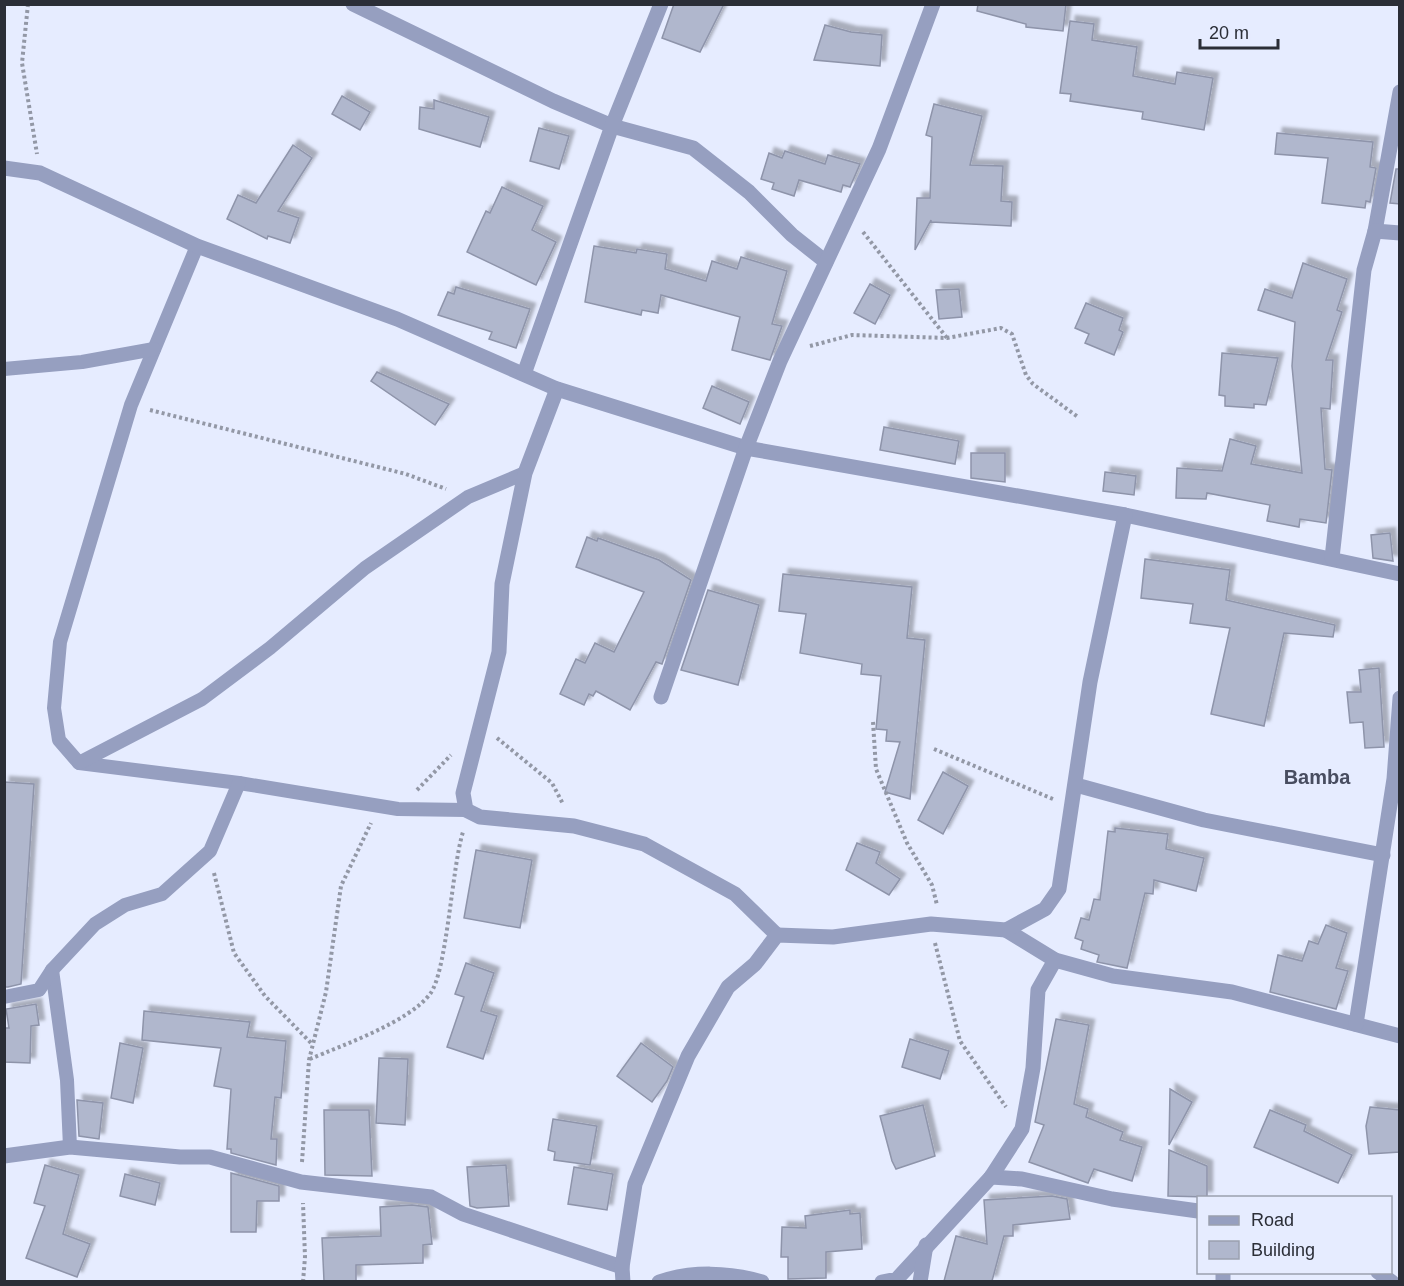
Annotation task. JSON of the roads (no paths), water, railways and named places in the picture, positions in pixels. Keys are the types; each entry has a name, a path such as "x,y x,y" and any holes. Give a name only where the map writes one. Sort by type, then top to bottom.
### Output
{"street":[{"path":"353,4 553,102 612,126 693,148 749,192 792,235 825,262"},
{"path":"524,374 612,126 661,4"},
{"path":"660,697 746,448 780,361 879,149 933,4"},
{"path":"1332,558 1364,270 1375,231 1400,93"},
{"path":"4,168 40,173 197,246 397,319 557,389 746,448 1125,515 1400,574"},
{"path":"1375,231 1400,233"},
{"path":"557,389 525,473 502,584 499,652 464,794 466,810 480,817 574,826 644,844 735,894 777,935 833,937 937,925 1006,930 1054,960 1113,976 1232,992 1400,1036"},
{"path":"1006,930 1045,909 1059,889 1077,785 1090,682 1125,515"},
{"path":"1356,1024 1394,779 1400,698"},
{"path":"1077,785 1204,820 1383,855"},
{"path":"4,1156 70,1147 180,1157 210,1157 301,1182 431,1197 463,1214 623,1274 635,1184 688,1056 728,987 755,964 777,935"},
{"path":"882,1281 897,1279 991,1177 1022,1129 1033,1068 1038,990 1054,960"},
{"path":"991,1177 1022,1179 1112,1199 1197,1211"},
{"path":"920,1281 926,1245"},
{"path":"659,1281 675,1276 736,1274 762,1281"}],"lane":[{"path":"197,246 131,405 60,642 54,708 59,740 79,763 239,783 398,809 466,810"},
{"path":"4,369 82,362 154,349"},
{"path":"79,763 202,699 270,648 365,568 468,497 525,473"},
{"path":"4,997 39,990 52,970 95,924 125,905 162,894 210,851 239,783"},
{"path":"52,970 68,1080 70,1147"}],"district":[{"name":"Bamba","path":"1317,777"}]}
